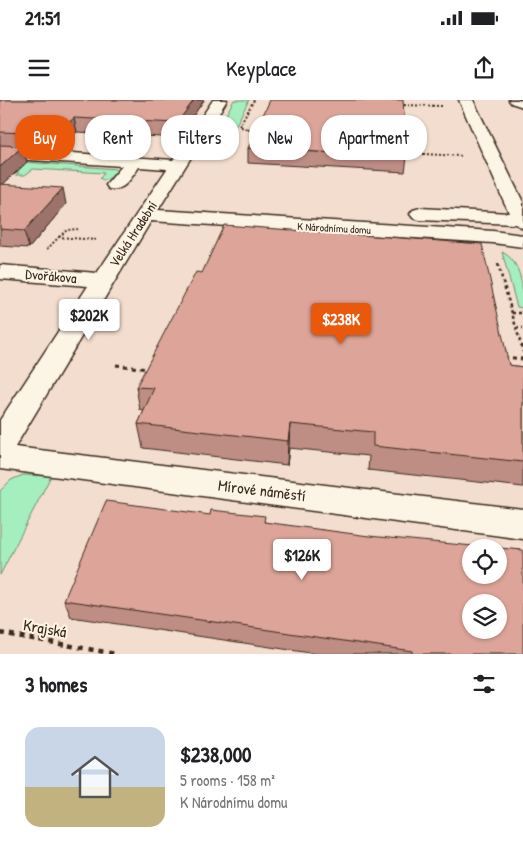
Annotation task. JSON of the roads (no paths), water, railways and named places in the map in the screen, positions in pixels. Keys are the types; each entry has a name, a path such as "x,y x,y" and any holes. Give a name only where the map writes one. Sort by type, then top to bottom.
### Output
{"street":[{"name":"Velká Hradební","path":"0,445 103,280 220,100"},
{"path":"516,100 523,103"},
{"path":"402,213 522,220 468,104"},
{"path":"0,153 179,165"},
{"path":"115,186 134,163"},
{"name":"K Národnímu domu","path":"151,207 372,211"},
{"name":"K Národnímu domu","path":"151,207 523,241"},
{"name":"Dvořákova","path":"0,272 103,280"},
{"name":"Mírové náměstí","path":"0,456 523,524"}]}
